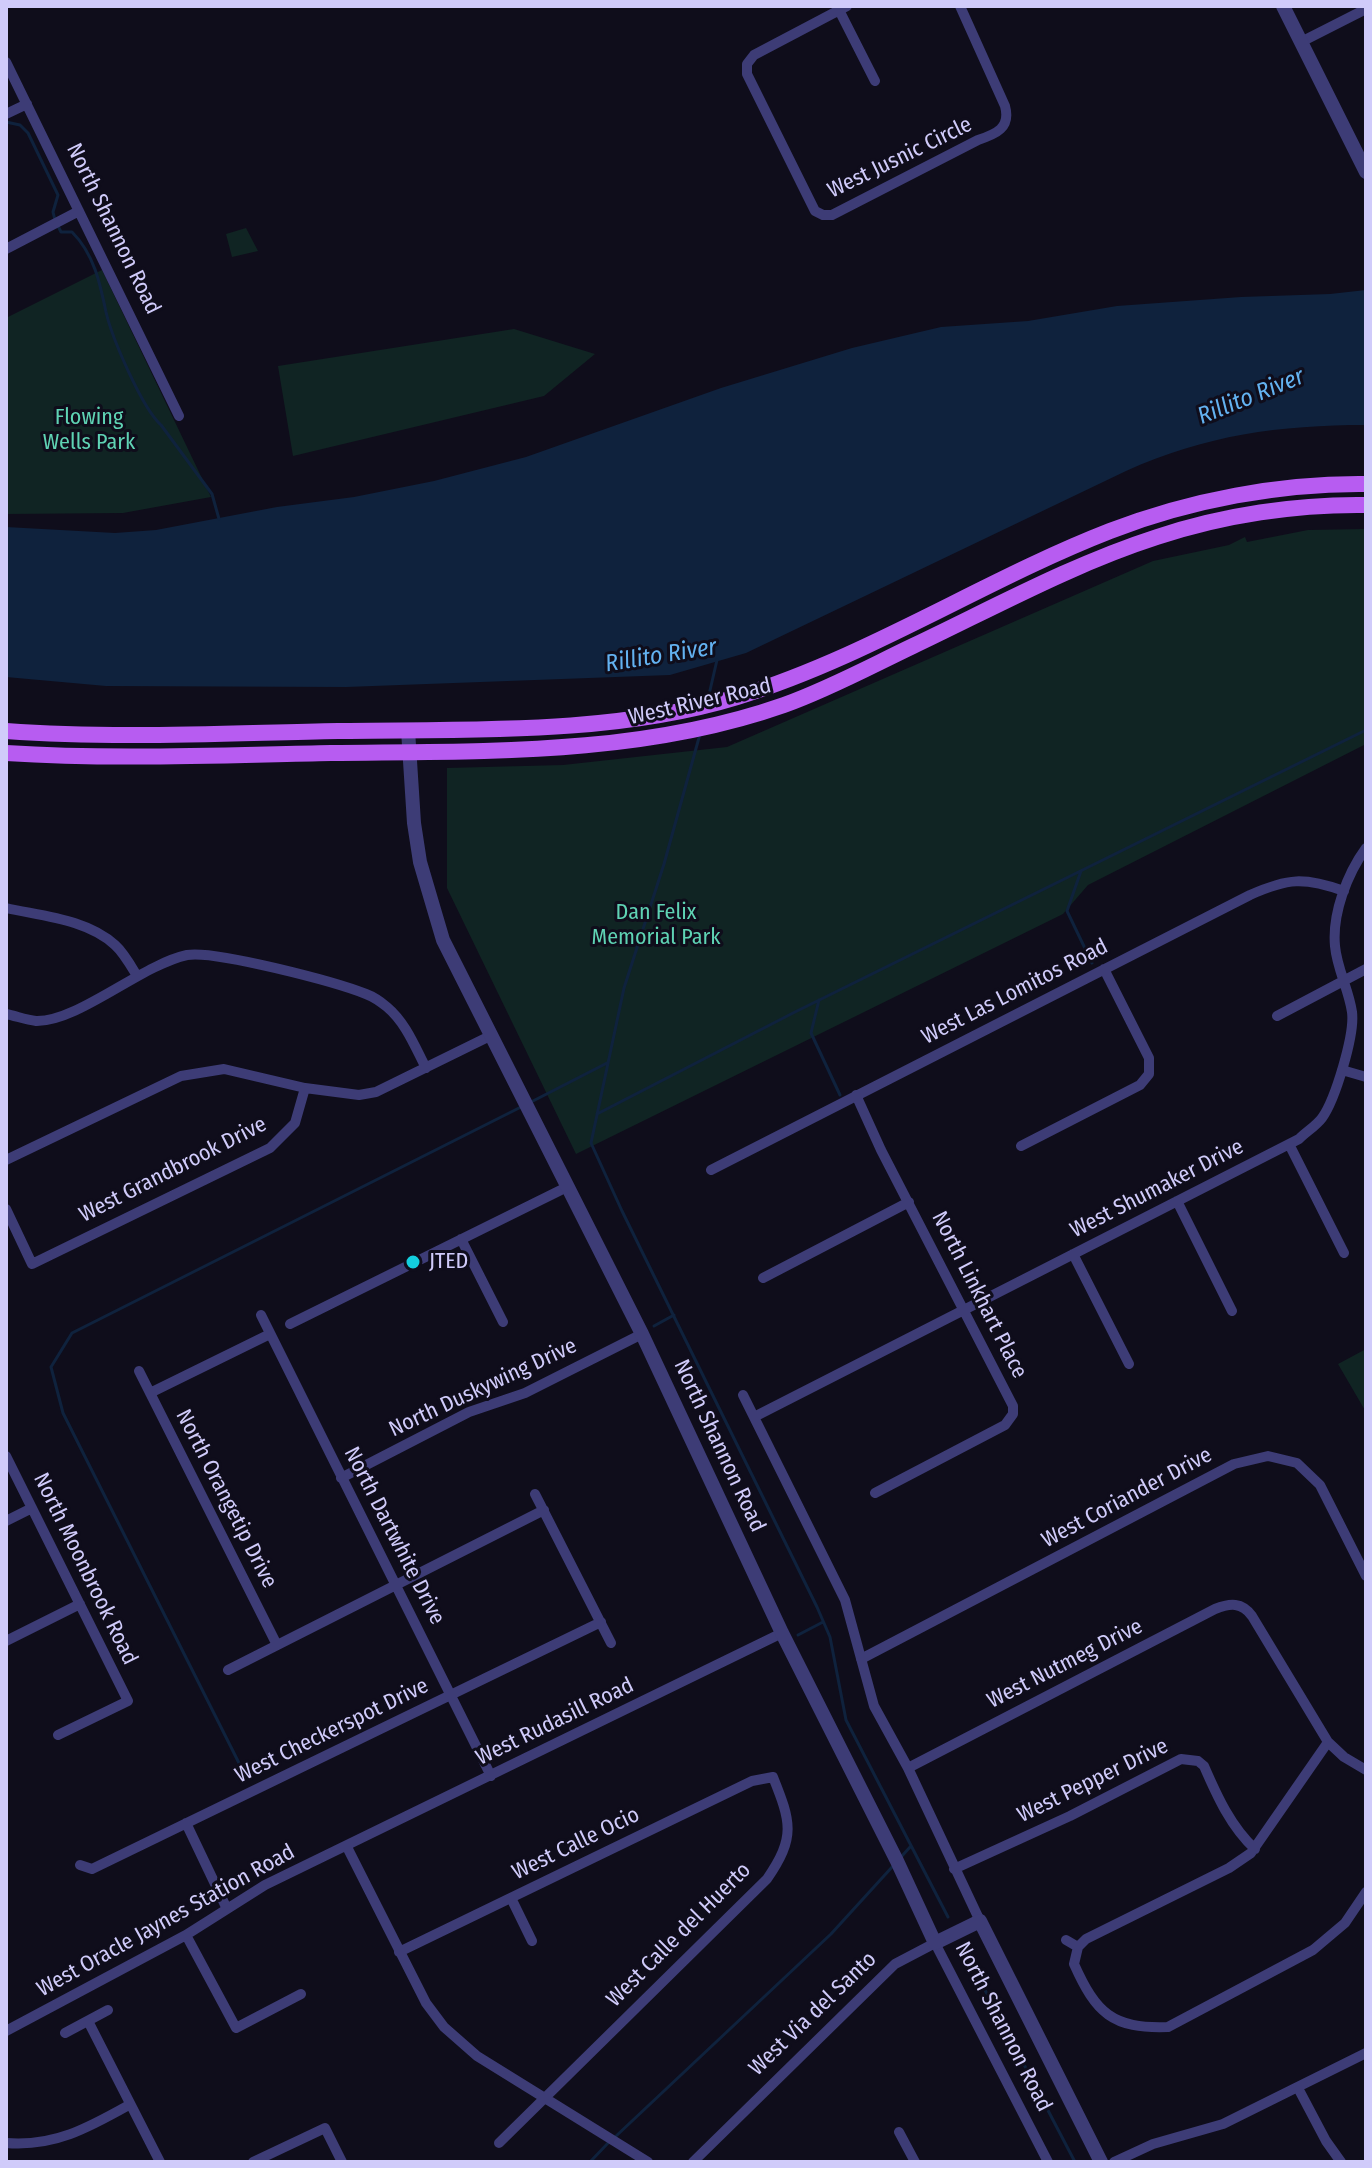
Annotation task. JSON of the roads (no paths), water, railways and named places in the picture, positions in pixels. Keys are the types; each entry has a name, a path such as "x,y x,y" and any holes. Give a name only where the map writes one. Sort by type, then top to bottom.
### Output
{"main road":[{"name":"West River Road","path":"6,731 112,734 408,730 595,724 692,709 780,683 1114,529 1181,508 1248,494 1366,484"},
{"name":"West River Road","path":"6,753 128,756 409,752 570,747 687,732 786,704 837,683 1087,564 1159,536 1255,514 1310,507 1366,505"},
{"path":"1181,508 1186,529"}],"street":[{"name":"West Jusnic Circle","path":"843,8 745,61 747,74 815,211 822,219 1009,125 1005,106 960,6"},
{"path":"1283,6 1361,152 1366,172"},
{"path":"843,8 875,81"},
{"path":"1301,42 1366,9"},
{"name":"North Shannon Road","path":"6,62 179,416"},
{"path":"6,114 27,104"},
{"path":"6,249 79,211"},
{"name":"North Shannon Road","path":"408,730 414,823 420,862 443,940 642,1334 782,1633 935,1943 1048,2162"},
{"name":"West Shumaker Drive","path":"754,1417 1299,1139 1323,1117 1351,1038 1352,1013 1335,946 1336,922 1344,891 1366,848"},
{"name":"West Las Lomitos Road","path":"711,1170 1279,882 1305,880 1344,891"},
{"path":"6,908 80,925 97,933 117,946 137,976"},
{"path":"6,1014 34,1021 57,1017 137,976 187,955 209,955 370,995 389,1009 404,1026 426,1068"},
{"path":"1021,1146 1140,1085 1154,1072 1104,969"},
{"path":"1277,1016 1366,969"},
{"path":"6,1160 181,1076 224,1069 305,1088 359,1095 376,1092 490,1036"},
{"path":"1342,1070 1366,1077"},
{"name":"West Grandbrook Drive","path":"6,1209 32,1264 270,1148 295,1123 305,1088"},
{"name":"North Linkhart Place","path":"856,1095 1010,1398 1016,1417 875,1493"},
{"path":"1289,1144 1344,1253"},
{"path":"290,1324 567,1187"},
{"path":"1177,1201 1232,1311"},
{"path":"763,1278 909,1202"},
{"path":"461,1239 503,1322"},
{"path":"1073,1254 1129,1364"},
{"name":"North Dartwhite Drive","path":"261,1315 491,1776"},
{"path":"150,1393 270,1334"},
{"name":"North Duskywing Drive","path":"341,1478 469,1412 525,1393 642,1334"},
{"name":"North Orangetip Drive","path":"139,1371 277,1645"},
{"name":"North Shannon Road","path":"743,1395 845,1600 874,1706 908,1768 954,1869 1101,2162"},
{"name":"North Moonbrook Road","path":"6,1456 128,1701 58,1735"},
{"name":"West Coriander Drive","path":"861,1659 1234,1464 1268,1456 1297,1463 1320,1485 1366,1576"},
{"path":"535,1494 611,1643"},
{"path":"6,1521 32,1508"},
{"path":"228,1670 544,1510"},
{"path":"6,1641 80,1604"},
{"name":"West Nutmeg Drive","path":"908,1768 1230,1604 1242,1604 1252,1616 1328,1742"},
{"name":"West Checkerspot Drive","path":"80,1865 92,1869 601,1622"},
{"name":"West Rudasill Road","path":"347,1847 782,1633"},
{"path":"1366,1770 1344,1757 1328,1742 1255,1849 1229,1868 1092,1936 1078,1947 1074,1964 1095,2005 1117,2020 1141,2028 1168,2027 1313,1950 1345,1923 1366,1892"},
{"name":"West Pepper Drive","path":"954,1869 1070,1816 1181,1759 1196,1757 1204,1766 1226,1812 1255,1849"},
{"name":"West Calle Ocio","path":"399,1952 752,1781 773,1777"},
{"name":"West Calle del Huerto","path":"499,2143 767,1879 784,1854 789,1828 785,1807 773,1777"},
{"path":"186,1823 227,1909"},
{"path":"347,1847 426,2003 444,2027 477,2056 648,2162"},
{"name":"West Oracle Jaynes Station Road","path":"6,2031 186,1935 265,1885 347,1847"},
{"path":"511,1898 532,1941"},
{"name":"West Via del Santo","path":"693,2162 895,1964 980,1921"},
{"path":"186,1935 236,2028 301,1994"},
{"path":"1066,1940 1078,1947"},
{"path":"65,2033 108,2010"},
{"path":"88,2021 160,2162"},
{"path":"1114,2162 1153,2144 1223,2124 1366,2053"},
{"path":"1298,2088 1326,2141 1341,2162"},
{"path":"6,2143 23,2145 57,2140 86,2129 129,2105"},
{"path":"253,2162 325,2128 342,2162"},
{"path":"899,2132 915,2162"}],"water":[{"name":"Rillito River","path":"1366,290 1366,425 1303,427 1243,434 1155,459 746,653 670,675 346,687 106,686 6,677 6,527 115,533 156,530 434,481 526,457 721,388 852,348 941,327 1028,321 1117,306"}],"waterway":[{"path":"6,122 20,125 28,133 58,195 53,212 55,220"},
{"path":"58,226 61,232 72,232 91,259 114,338 137,389 153,416 212,494 219,519"},
{"name":"Rillito River","path":"708,699 717,660"},
{"path":"597,1114 795,1012 1366,730"},
{"path":"700,734 664,864 624,988 591,1143 817,1607 830,1637 846,1720 948,1917"},
{"path":"1366,754 1366,768"},
{"path":"1081,871 1067,911 1092,963"},
{"path":"819,1000 811,1033 840,1095"},
{"path":"531,1102 607,1063"},
{"path":"247,1779 63,1413 51,1367 72,1333 521,1107"},
{"path":"654,1326 674,1315"},
{"path":"798,1635 823,1622"},
{"path":"901,1857 911,1846"},
{"path":"615,2137 831,1934 893,1866"},
{"path":"963,1948 1075,2162"},
{"path":"590,2162 609,2142"}],"place":[{"name":"JTED","path":"413,1262"}],"park label":[{"name":"Flowing Wells Park","path":"89,430"},
{"name":"Dan Felix Memorial Park","path":"656,926"}]}
